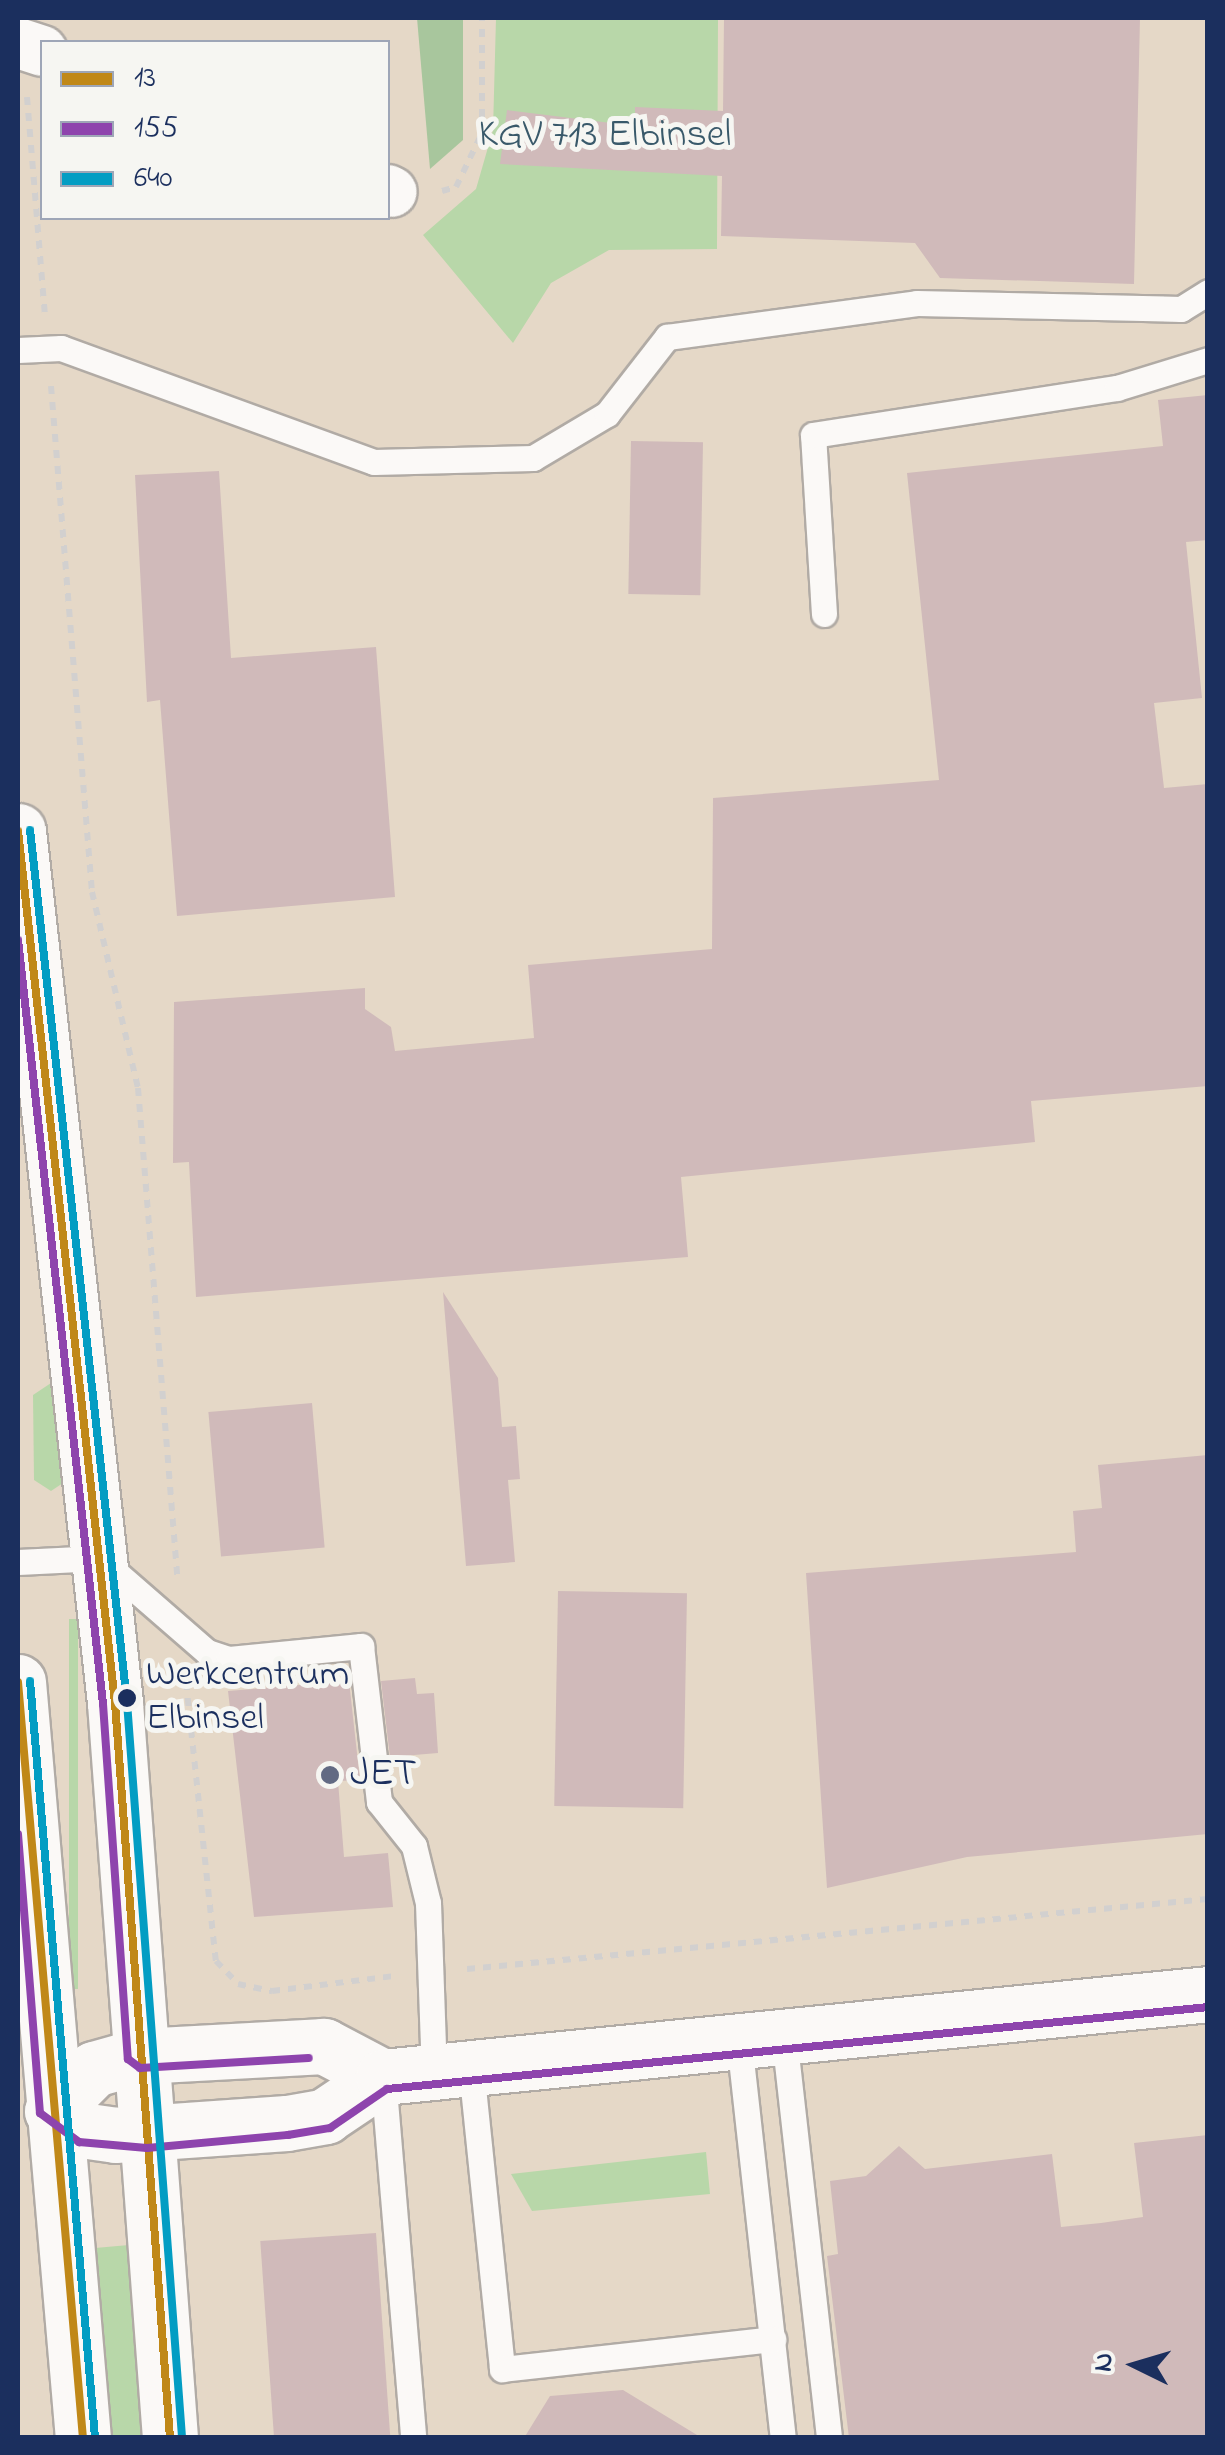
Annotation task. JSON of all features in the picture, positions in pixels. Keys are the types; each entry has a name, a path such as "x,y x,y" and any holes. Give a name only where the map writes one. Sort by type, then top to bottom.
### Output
{"main road":[{"path":"18,830 28,974 100,1558 170,2438"},
{"path":"18,1114 28,974"},
{"path":"18,1682 82,2438"},
{"path":"52,2110 81,2130 146,2136 324,2116 430,2072 1208,1994"},
{"path":"52,2110 94,2069 140,2056 324,2046 430,2072"}],"lane":[{"path":"18,350 48,349 374,462 532,458 607,414 667,337 917,303 1182,309 1208,292"},
{"path":"824,614 813,435 1116,388 1208,360"},
{"path":"18,1562 100,1558 182,1632 229,1659 361,1646 380,1802 414,1846 431,1972 413,2438"},
{"path":"761,2039 773,2340 784,2438"},
{"path":"761,2039 829,2438"},
{"path":"430,2072 502,2368 773,2340"}],"path":[{"path":"390,191 416,197 456,187 482,132 482,18"},
{"path":"28,46 92,892 138,1088 182,1632 216,1961 238,1984 272,1991 431,1972 1208,1899"}],"green space":[{"path":"417,18 463,18 463,140 430,169"},
{"name":"KGV 713 Elbinsel","path":"496,18 718,18 717,249 609,250 551,283 513,343 423,235 476,189 493,130"},
{"path":"51,1383 66,1481 51,1491 34,1480 33,1395"},
{"path":"69,1619 78,1619 78,1989 69,1989"},
{"path":"706,2152 710,2194 532,2211 511,2174"},
{"path":"129,2245 146,2437 112,2438 95,2248"}],"building":[{"path":"724,18 1140,18 1134,284 940,278 915,243 721,236 722,176 500,164 507,110 635,126 635,107 723,111"},
{"path":"1208,395 1208,540 1186,542 1202,698 1154,703 1164,788 1208,784 1208,1086 1031,1101 1035,1142 681,1177 688,1257 196,1297 189,1162 173,1163 174,1002 365,988 365,1009 391,1027 395,1051 534,1038 528,965 712,949 713,798 939,780 907,473 1163,446 1158,400"},
{"path":"631,441 703,442 700,595 628,594"},
{"path":"219,471 231,658 376,647 395,897 177,916 160,700 147,702 135,475"},
{"path":"443,1292 498,1378 502,1427 516,1426 520,1479 508,1480 515,1562 466,1566"},
{"path":"312,1403 325,1547 221,1557 208,1412"},
{"path":"1208,1455 1208,1834 967,1857 827,1888 806,1573 1076,1552 1073,1511 1102,1508 1098,1465"},
{"path":"558,1591 687,1593 683,1808 554,1806"},
{"path":"415,1678 417,1694 434,1693 438,1753 390,1757 381,1681"},
{"path":"349,1681 360,1780 338,1781 344,1857 388,1853 393,1907 254,1917 228,1691"},
{"path":"1208,2135 1208,2438 849,2438 827,2256 838,2254 830,2181 866,2176 899,2146 925,2169 1052,2154 1061,2227 1101,2223 1143,2217 1134,2143"},
{"path":"376,2233 390,2438 274,2438 260,2241"},
{"path":"623,2390 702,2438 524,2438 550,2396"}],"transit line":[{"name":"640","path":"30,830 127,1702 182,2437"},
{"name":"13","path":"18,831 115,1703 170,2438"},
{"name":"155","path":"18,940 103,1704 128,2059 140,2068 309,2058"},
{"name":"640","path":"30,1681 95,2437"},
{"name":"13","path":"18,1682 83,2438"},
{"name":"155","path":"18,1834 40,2113 79,2142 147,2148 288,2135 330,2128 387,2089 1208,2007"}],"place":[{"name":"Werkcentrum Elbinsel","path":"127,1698"},
{"name":"JET","path":"330,1775"}]}
